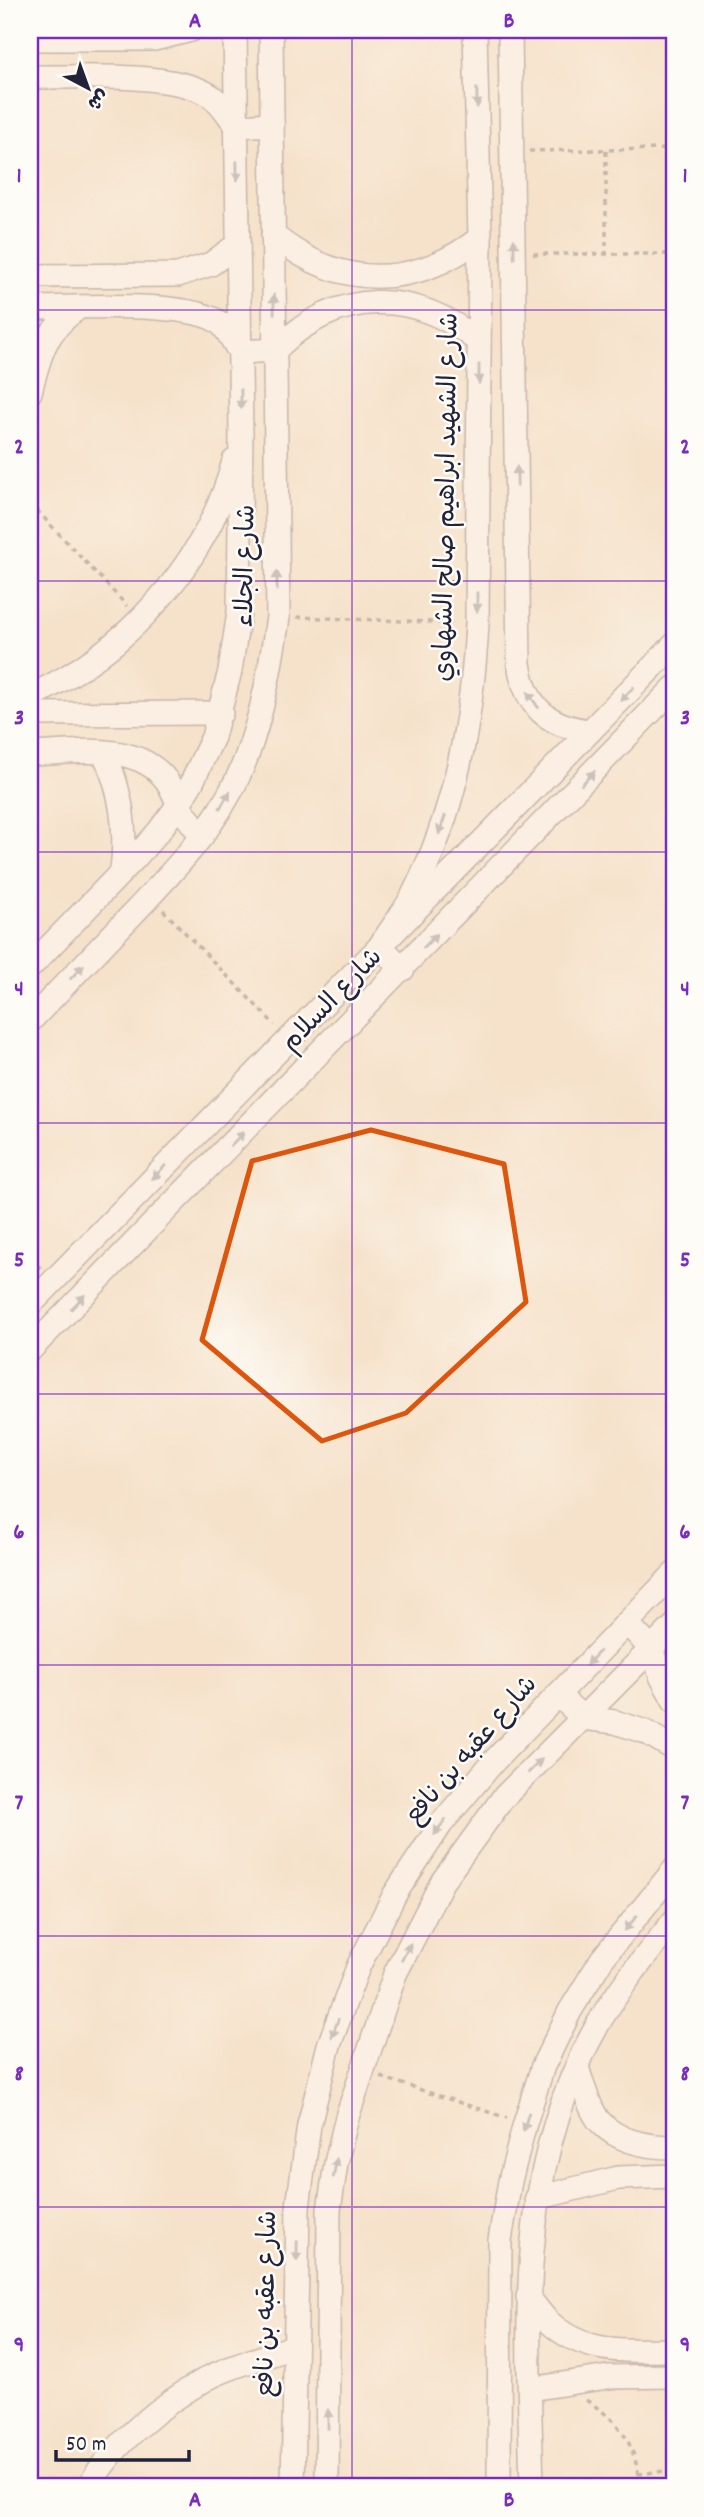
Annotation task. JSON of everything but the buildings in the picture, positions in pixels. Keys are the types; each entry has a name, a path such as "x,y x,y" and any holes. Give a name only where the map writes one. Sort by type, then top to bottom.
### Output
{"street":[{"path":"30,39 154,39 191,30"},
{"name":"شارع الجلاء","path":"30,967 159,831 179,804 203,760 221,713 239,612 241,434 235,30"},
{"name":"شارع الجلاء","path":"30,1021 150,896 202,836 230,793 246,759 268,675 278,617 271,30"},
{"name":"شارع الشهيد ابراهيم صالح الشهاوي","path":"380,946 411,898 435,846 453,793 466,737 474,681 477,624 480,238 475,30"},
{"path":"510,30 519,663 527,693 546,716 574,729 590,731"},
{"path":"30,77 151,79 179,83 216,100 237,126 272,124"},
{"path":"273,235 291,250 331,270 376,277 409,273 442,263 480,238"},
{"path":"30,276 178,275 211,264 238,244"},
{"path":"30,308 166,308 190,311 222,324 240,352 275,350 291,334 320,316 353,305 375,302 420,307 452,322 479,342"},
{"path":"30,393 46,340 61,322 78,308"},
{"path":"30,696 93,660 140,619 164,593 204,534 232,468 241,434"},
{"name":"شارع السلام","path":"30,1304 674,645"},
{"path":"230,671 268,675"},
{"name":"شارع السلام","path":"30,1350 674,688"},
{"path":"30,714 221,713"},
{"path":"104,753 123,810 125,830 122,871"},
{"path":"30,754 127,755 149,765 167,782 202,836"},
{"path":"380,946 403,969"},
{"name":"شارع عقبه بن نافع","path":"293,2487 298,2207 309,2125 329,2045 358,1967 395,1894 441,1824 494,1761 674,1574"},
{"path":"627,1623 651,1649 674,1700"},
{"name":"شارع عقبه بن نافع","path":"327,2487 328,2210 347,2117 395,1974 442,1882 503,1798 674,1626"},
{"path":"558,1695 583,1718 615,1722 636,1729 674,1749"},
{"path":"499,2487 500,2240 510,2181 525,2123 543,2066 570,2011 602,1959 674,1870"},
{"path":"532,2487 528,2297 537,2198 554,2129 577,2067 600,2021 626,1981 674,1921"},
{"path":"577,2067 587,2097 600,2123 626,2140 656,2147 674,2147"},
{"path":"537,2198 618,2178 674,2176"},
{"path":"528,2297 548,2322 574,2340 605,2350 674,2350"},
{"path":"89,2487 96,2474 146,2418 210,2377 295,2346"},
{"path":"530,2389 608,2377 674,2376"}],"path":[{"path":"512,152 674,149"},
{"path":"606,150 606,254"},
{"path":"514,254 674,254"},
{"path":"30,503 140,619"},
{"path":"278,617 477,624"},
{"path":"150,896 288,1040"},
{"path":"363,2071 525,2123"},
{"path":"560,2384 603,2411 617,2424 634,2456 639,2487"},
{"path":"638,2473 674,2470"}],"highlighted area":[{"path":"371,1130 504,1164 526,1302 406,1413 322,1441 202,1340 252,1161"}]}
